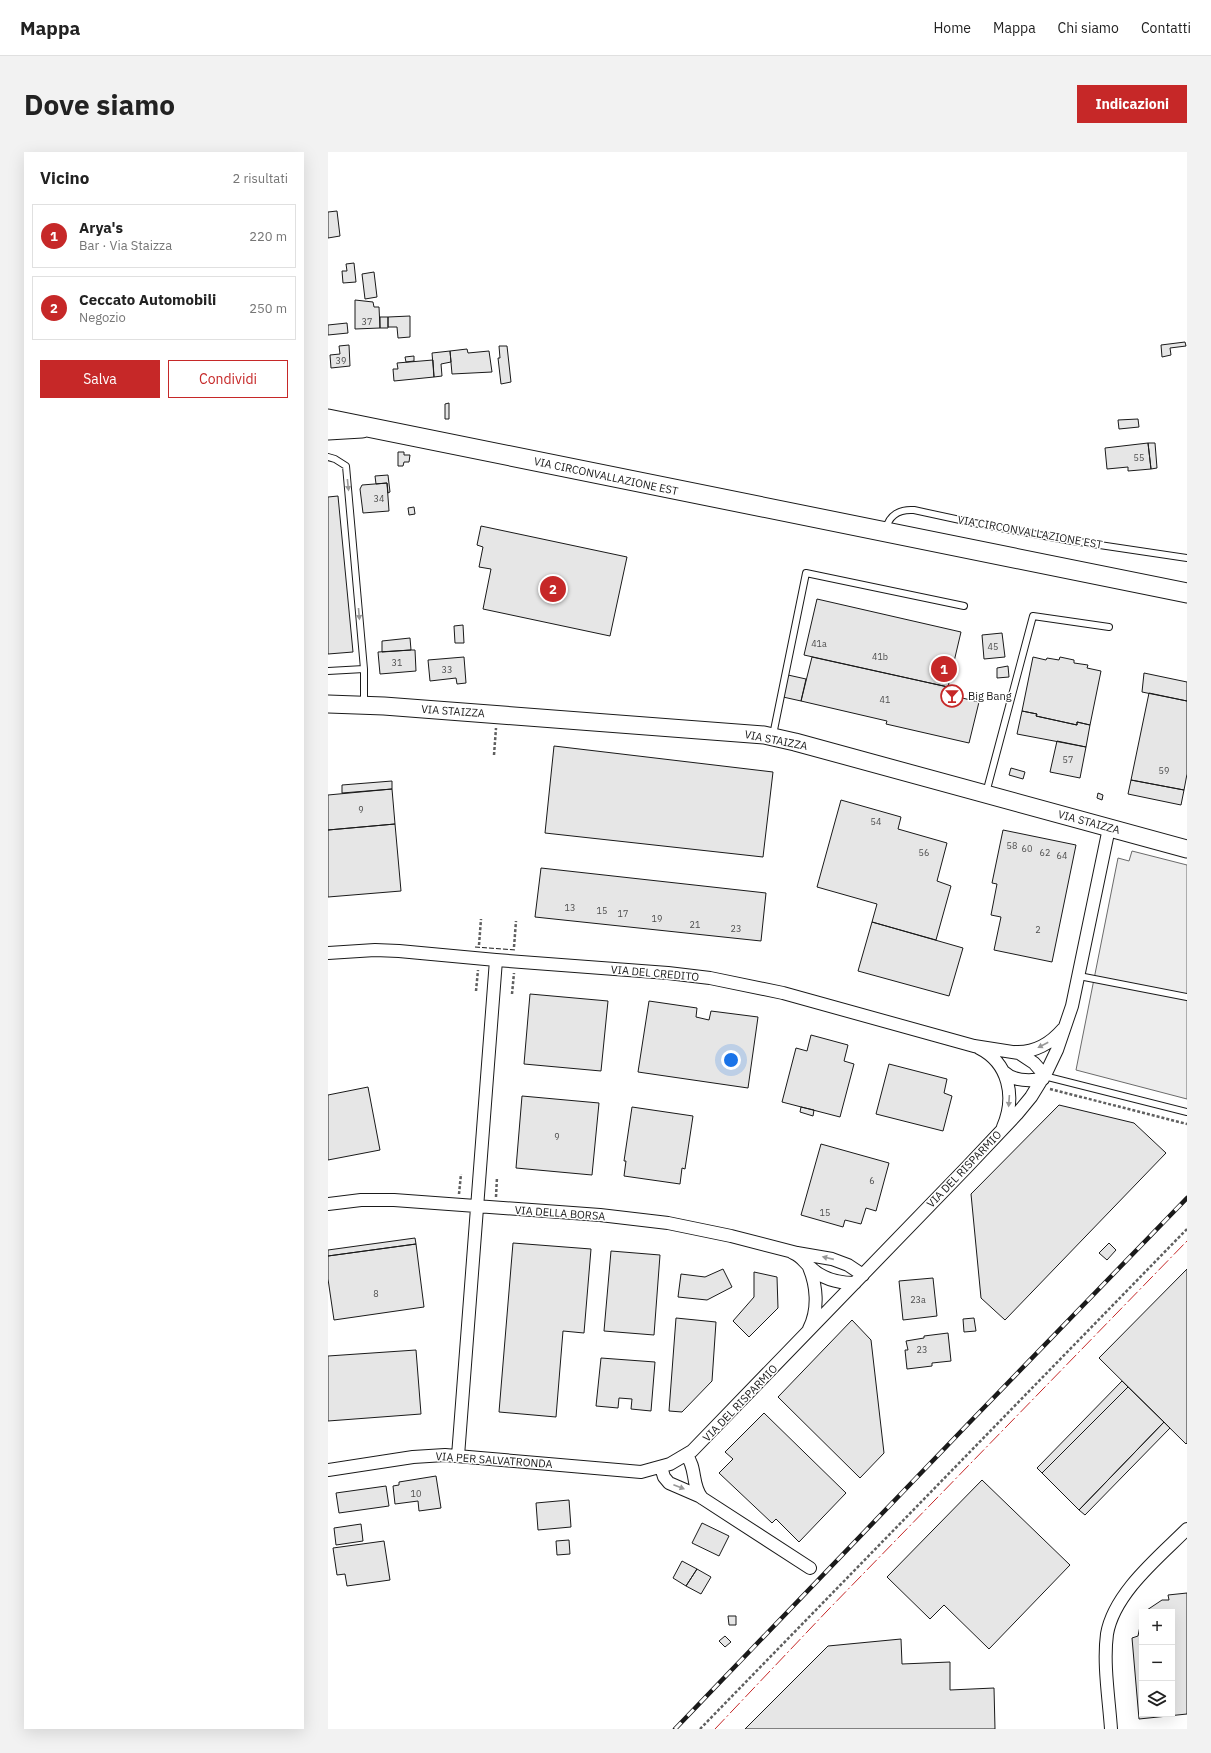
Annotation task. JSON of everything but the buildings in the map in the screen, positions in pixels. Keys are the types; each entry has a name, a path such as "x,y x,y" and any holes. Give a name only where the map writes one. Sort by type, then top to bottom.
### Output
{"main road":[{"name":"VIA CIRCONVALLAZIONE EST","path":"328,419 1187,593"}],"street":[{"path":"328,431 371,428"},
{"name":"VIA STAIZZA","path":"328,704 364,704 739,733 772,737 1187,849"},
{"name":"VIA DEL RISPARMIO","path":"700,1444 1024,1107 1043,1077 1057,1050 1066,1024 1079,976 1109,828"},
{"name":"VIA DEL CREDITO","path":"328,953 375,950 399,951 668,973 723,980 807,1000 974,1046 1014,1052 1033,1062 1041,1071 1043,1077 1019,1079 1009,1076 989,1054 974,1046"},
{"path":"458,1456 496,960"},
{"name":"VIA DEL CREDITO","path":"1014,1052 1032,1050 1046,1044 1056,1036 1066,1024"},
{"name":"VIA DEL CREDITO","path":"1002,1130 1008,1113 1010,1098 1007,1079 1004,1072"},
{"name":"VIA DELLA BORSA","path":"328,1204 361,1200 390,1200 647,1220 725,1235 788,1251 832,1259 848,1265 859,1279"},
{"name":"VIA DELLA BORSA","path":"788,1251 800,1256 815,1272 831,1280 859,1279"},
{"path":"806,1335 812,1322 816,1302 815,1288 807,1264"},
{"name":"VIA PER SALVATRONDA","path":"328,1470 413,1457 458,1456 641,1472 675,1462 700,1444"},
{"path":"686,1455 692,1465 695,1486 704,1500"},
{"path":"661,1467 664,1477 669,1483 691,1492 810,1568"},
{"path":"1111,1729 1106,1652 1111,1622 1129,1589 1187,1528"}],"lane":[{"path":"328,458 335,459 346,466 364,669 364,704"},
{"name":"VIA CIRCONVALLAZIONE EST","path":"885,533 888,522 891,518 900,511 908,510 1066,540 1187,558"},
{"path":"772,737 806,574 964,606"},
{"path":"986,794 1033,616 1109,627"},
{"path":"328,671 364,669"},
{"path":"1079,976 1187,997"},
{"path":"1043,1077 1187,1112"}],"path":[{"path":"494,755 496,725"},
{"path":"479,945 481,919"},
{"path":"514,947 516,921"},
{"path":"476,991 478,970"},
{"path":"512,994 514,973"},
{"path":"1049,1089 1187,1124"},
{"path":"459,1195 461,1174"},
{"path":"496,1198 497,1177"},
{"path":"700,1729 1187,1229"}],"shaded area":[{"path":"1132,851 1187,865 1187,1099 1076,1070 1118,858 1129,861"}],"railway":[{"path":"675,1729 1187,1198"}],"fence":[{"path":"475,947 516,950"}],"power":[{"path":"715,1729 827,1611 1187,1241"}],"place":[{"name":"Ceccato Automobili","path":"553,589"},
{"name":"Arya's","path":"944,669"},
{"name":"Big Bang","path":"952,696"}]}
